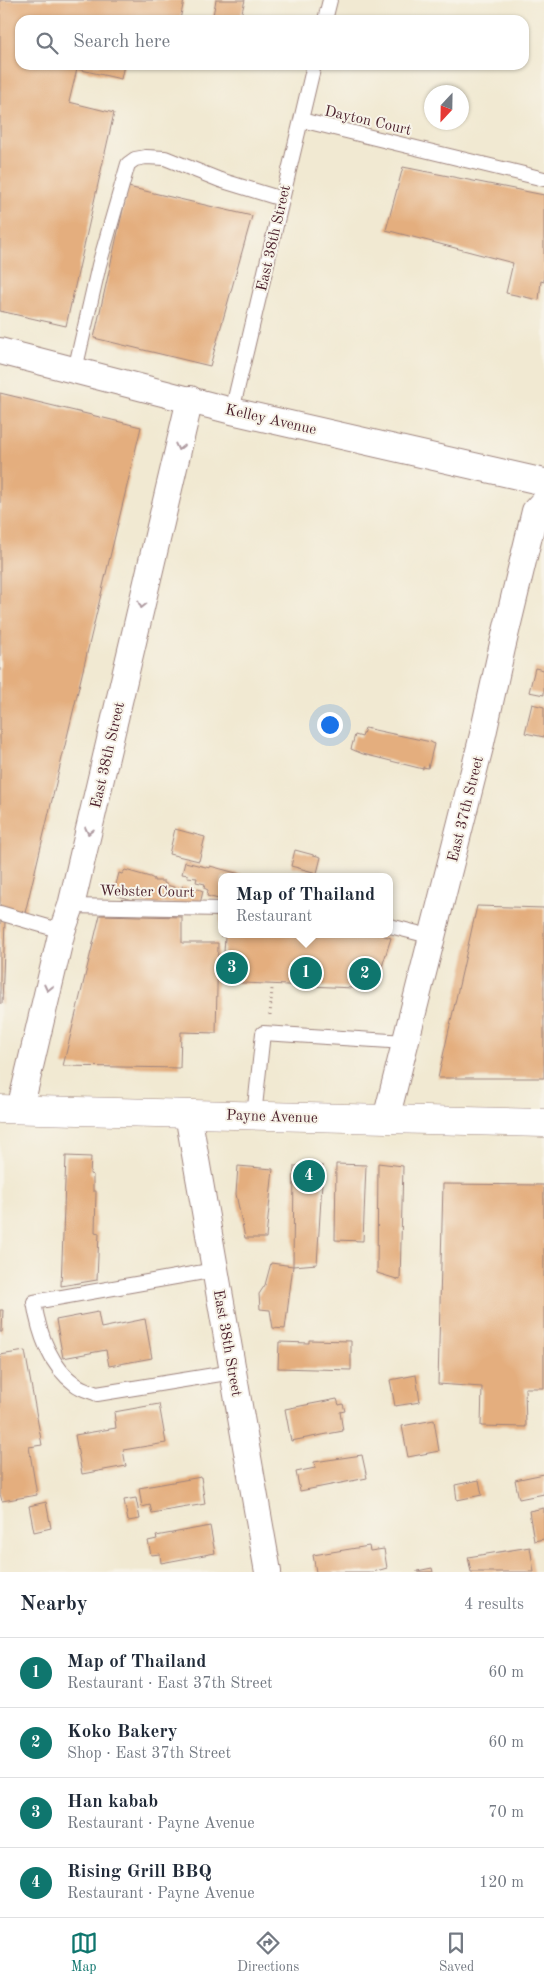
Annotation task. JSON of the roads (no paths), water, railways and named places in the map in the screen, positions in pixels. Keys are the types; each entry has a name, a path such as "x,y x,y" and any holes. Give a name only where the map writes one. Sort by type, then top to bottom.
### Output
{"street":[{"name":"Kelley Avenue","path":"0,351 232,411 544,482"},
{"name":"East 38th Street","path":"10,1109 71,906 190,399"},
{"name":"East 37th Street","path":"386,1119 482,743 502,648 535,512 544,501"},
{"name":"Payne Avenue","path":"10,1109 544,1123"},
{"name":"East 38th Street","path":"188,1114 268,1572"}],"lane":[{"path":"326,15 330,0"},
{"name":"East 38th Street","path":"232,411 313,70"},
{"name":"Dayton Court","path":"300,120 544,179"},
{"path":"75,370 99,266 128,164 135,159 146,157 165,158 220,180 282,198"},
{"name":"Webster Court","path":"71,906 218,909"},
{"path":"0,913 62,931"},
{"path":"393,927 433,937"},
{"path":"254,1116 264,1033 406,1042"},
{"path":"215,1270 34,1302 38,1326 56,1366 76,1385 97,1394 233,1372"}],"place":[{"name":"Han kabab","path":"232,968"},
{"name":"Map of Thailand","path":"306,973"},
{"name":"Koko Bakery","path":"365,974"},
{"name":"Rising Grill BBQ","path":"309,1176"}]}
